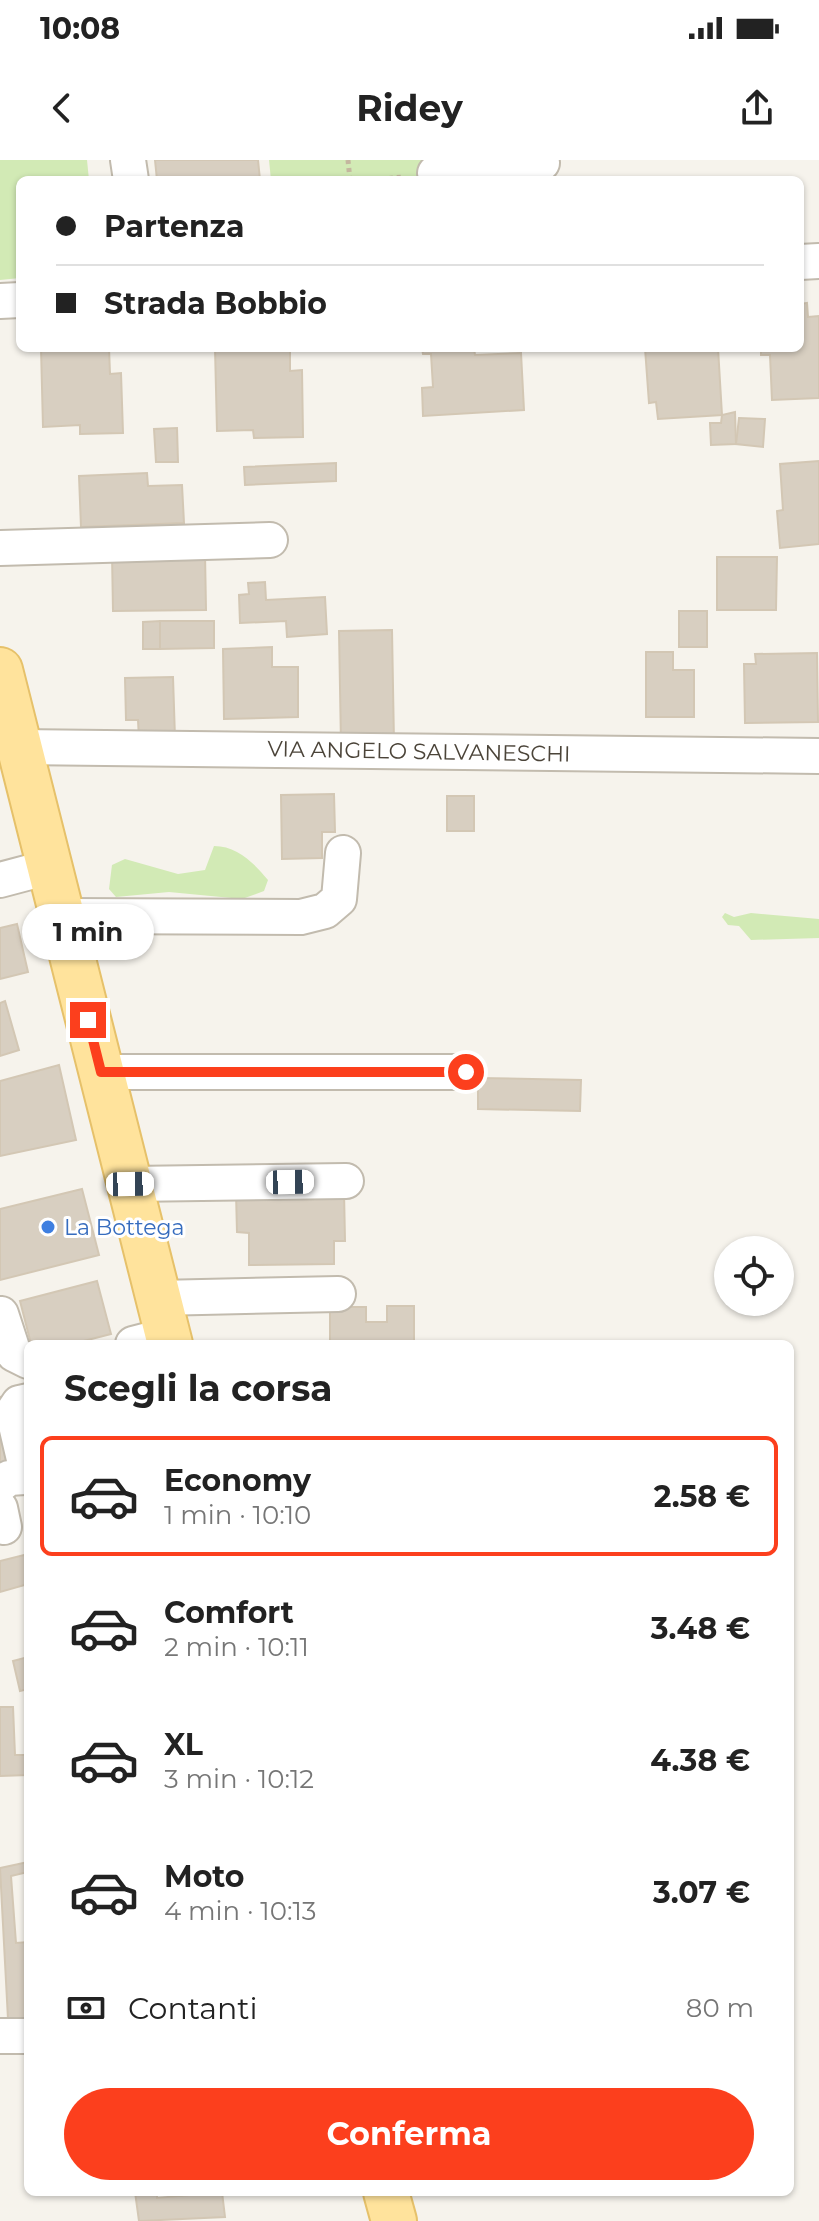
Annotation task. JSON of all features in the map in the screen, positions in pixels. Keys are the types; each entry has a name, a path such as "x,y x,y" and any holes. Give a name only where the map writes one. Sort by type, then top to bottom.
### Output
{"main road":[{"path":"0,670 130,1184 157,1330"},
{"path":"387,2196 394,2221"}],"street":[{"path":"435,173 542,168"},
{"path":"0,548 270,540"},
{"name":"VIA ANGELO SALVANESCHI","path":"19,747 819,756"},
{"path":"62,916 301,917 325,911 339,899 343,853"},
{"path":"0,880 49,867"},
{"path":"101,1072 466,1072"},
{"path":"130,1184 346,1181"},
{"path":"157,1330 338,1294"},
{"path":"1,1314 14,1354 24,1359"},
{"path":"24,1402 19,1403 13,1412 24,1459"},
{"path":"0,1485 9,1478 24,1477"}],"green space":[{"path":"0,160 87,160 89,176 16,176 16,278 0,280"},
{"path":"269,160 426,160 428,176 271,176"},
{"path":"214,846 238,852 251,862 268,880 264,891 242,899 169,892 116,897 109,889 112,865 125,859 178,874 205,870"},
{"path":"725,913 734,917 751,913 819,919 819,938 751,940 739,926 728,925 722,917"}],"building":[{"path":"155,160 258,160 260,176 157,176"},
{"path":"804,303 807,303 808,317 819,316 819,398 772,400 770,355 761,355 761,352 804,352"},
{"path":"41,352 109,352 110,374 121,373 123,433 80,434 80,425 43,427"},
{"path":"215,352 290,352 290,371 302,370 303,437 254,438 253,430 217,431"},
{"path":"645,352 718,352 722,415 658,419 656,402 649,403"},
{"path":"521,353 524,410 423,416 422,388 433,387 431,354 423,354"},
{"path":"735,412 736,444 711,445 710,423 721,423 722,415"},
{"path":"739,418 765,419 763,447 736,444"},
{"path":"177,428 178,462 156,462 154,429"},
{"path":"819,461 819,544 780,548 777,511 783,510 780,464"},
{"path":"336,463 336,481 245,485 244,467"},
{"path":"147,473 148,486 182,485 184,523 81,527 79,476"},
{"path":"205,553 206,610 113,611 112,554"},
{"path":"717,557 777,557 776,610 717,610"},
{"path":"265,582 266,600 325,597 327,634 287,637 286,621 240,623 239,595 249,594 248,583"},
{"path":"679,611 707,611 707,647 679,647"},
{"path":"160,621 214,621 214,648 160,649"},
{"path":"160,621 160,649 143,649 143,622"},
{"path":"392,630 394,743 341,744 339,631"},
{"path":"272,647 272,667 298,667 298,717 224,719 223,649"},
{"path":"646,652 673,652 673,670 694,670 694,717 646,717"},
{"path":"817,653 818,722 745,723 744,664 756,664 755,654"},
{"path":"173,677 175,738 139,740 138,720 126,720 125,678"},
{"path":"334,794 335,832 322,832 322,858 282,859 281,795"},
{"path":"447,796 474,796 474,831 447,831"},
{"path":"17,924 28,972 0,979 0,928"},
{"path":"5,1001 19,1050 0,1056 0,1003"},
{"path":"59,1065 76,1140 0,1156 0,1081"},
{"path":"478,1078 581,1080 580,1111 478,1109"},
{"path":"82,1189 99,1255 0,1280 0,1209"},
{"path":"344,1191 345,1241 334,1241 334,1264 249,1265 249,1233 237,1232 236,1193"},
{"path":"97,1281 111,1334 88,1340 30,1340 20,1301"},
{"path":"387,1306 414,1306 414,1340 330,1340 330,1307 366,1307 366,1322 387,1322"},
{"path":"0,1396 16,1467 0,1471"},
{"path":"24,1555 24,1585 0,1592 0,1561"},
{"path":"24,1658 24,1690 20,1691 13,1661"},
{"path":"0,1707 13,1707 15,1755 24,1755 24,1775 0,1776"},
{"path":"24,1863 24,1873 11,1876 16,1943 24,1942 24,2019 8,2019 0,1868"},
{"path":"136,2196 222,2196 225,2217 139,2221"}],"place":[{"name":"La Bottega","path":"48,1227"}],"route":[{"path":"88,1020 101,1072 466,1072"}]}
